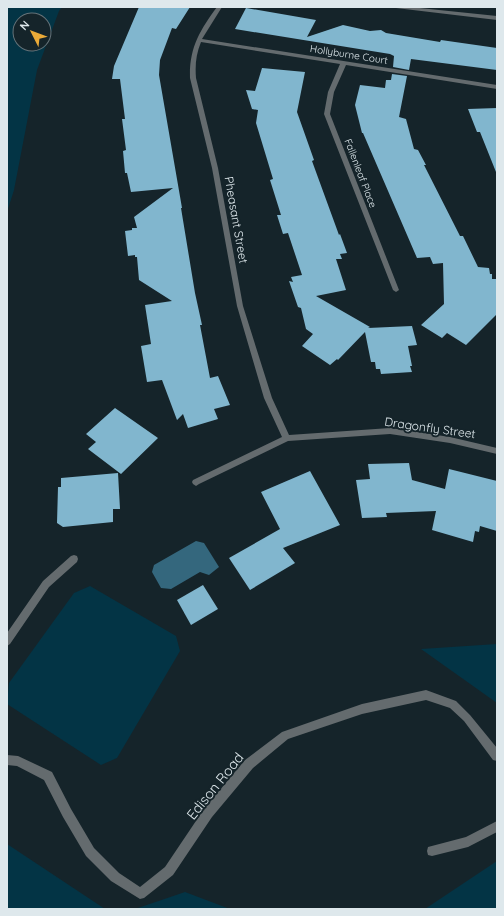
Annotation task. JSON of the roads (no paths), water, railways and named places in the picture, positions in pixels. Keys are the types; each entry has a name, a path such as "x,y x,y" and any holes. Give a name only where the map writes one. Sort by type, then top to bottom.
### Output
{"street":[{"name":"Pheasant Street","path":"220,7 204,29 195,49 192,68 193,78 215,168 240,306 268,398 287,438"},
{"path":"396,7 497,18"},
{"name":"Hollyburne Court","path":"199,40 497,87"},
{"name":"Fallenleaf Place","path":"344,62 331,92 327,114 396,290"},
{"name":"Dragonfly Street","path":"287,438 390,432 450,440 497,451"},
{"path":"196,482 287,438"},
{"path":"7,641 46,584 74,559"},
{"name":"Edison Road","path":"7,760 18,761 48,776 67,813 90,852 115,877 140,894 169,871 208,813 249,764 285,735 362,709 426,695 453,704 472,723 497,756"},
{"path":"432,851 468,842 497,826"}]}
